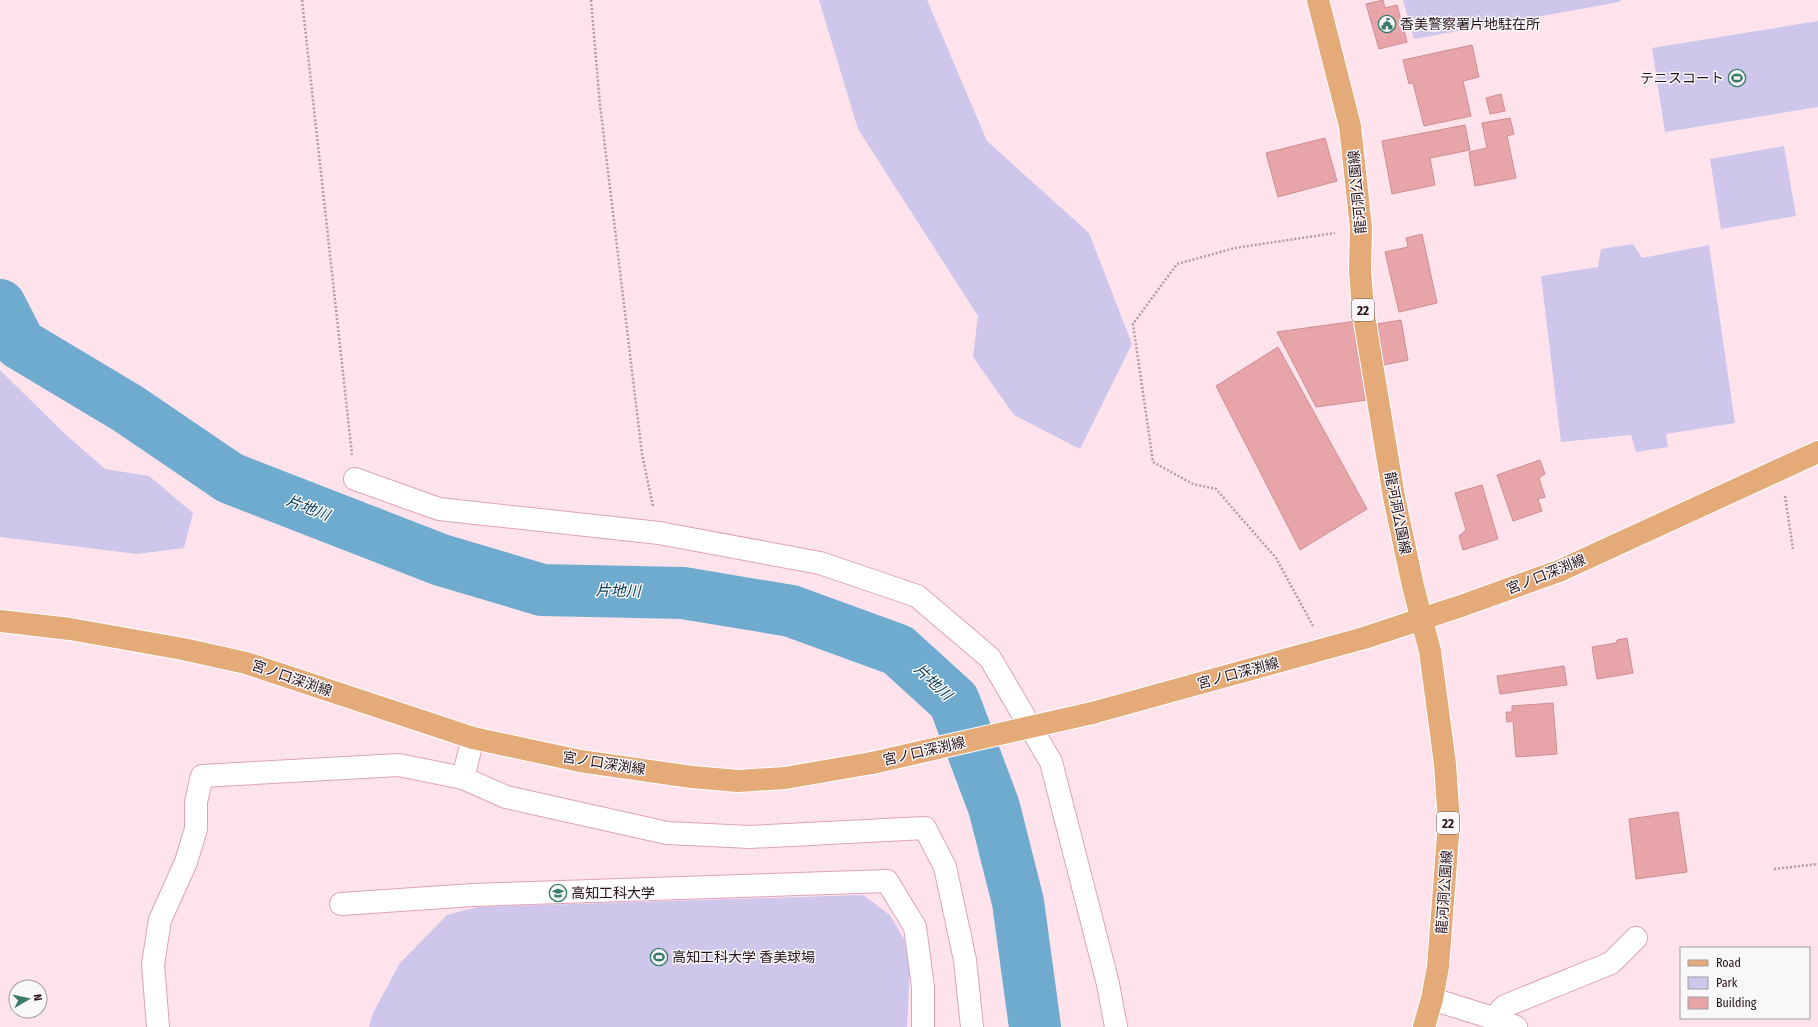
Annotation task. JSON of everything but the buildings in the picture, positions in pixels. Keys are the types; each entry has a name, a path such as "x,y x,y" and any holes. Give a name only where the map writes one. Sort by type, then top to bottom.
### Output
{"main road":[{"name":"龍河洞公園線","path":"1318,0 1350,126 1361,228 1360,270 1363,310 1373,376 1396,504 1413,586 1430,651 1444,756 1449,822 1438,967 1432,999 1424,1027"},
{"name":"宮ノ口深渕線","path":"0,621 70,629 183,649 246,663 473,738 580,761 692,777 738,781 785,778 872,763 1092,713 1364,638 1559,571 1818,452"}],"street":[{"path":"355,479 439,509 659,534 820,563 917,596 990,658 1051,762 1108,984 1116,1027"},
{"path":"463,778 473,738"},
{"path":"158,1027 153,964 160,920 186,862 196,829 196,802 202,776 399,765 463,778 506,797 667,834 750,837 925,828 945,867 965,960 972,1027"},
{"path":"341,904 473,895 887,881 915,927 923,987 923,1027"},
{"path":"1493,1018 1505,1006 1611,963 1636,938"},
{"path":"1432,999 1493,1018 1516,1027"}],"path":[{"path":"302,0 355,479"},
{"path":"591,0 600,105 642,454 659,534"},
{"path":"1313,626 1276,558 1216,489 1193,484 1153,462 1134,324 1177,264 1235,248 1361,228"},
{"path":"1784,492 1793,549"},
{"path":"1774,869 1818,864"}],"green space":[{"path":"819,0 927,0 987,141 1089,233 1132,344 1080,449 1014,415 973,357 978,316 858,129"},
{"path":"1403,0 1621,0 1619,2 1414,39"},
{"name":"テニスコート","path":"1818,21 1818,107 1665,132 1652,48"},
{"path":"1784,146 1796,216 1721,229 1710,159"},
{"path":"1633,244 1642,258 1709,245 1735,423 1666,434 1668,447 1636,452 1631,435 1561,442 1541,276 1598,267 1601,249"},
{"path":"0,370 65,434 105,469 149,476 193,513 184,548 137,554 0,537"},
{"name":"高知工科大学 香美球場","path":"863,895 890,915 911,951 907,1027 369,1027 373,1013 400,963 447,915 477,907"}],"waterway":[{"name":"片地川","path":"0,305 20,344 127,408 230,478 441,560 542,590 683,593 791,611 898,650 954,701 994,807 1018,902 1035,1027"}],"place":[{"name":"香美警察署片地駐在所","path":"1387,24"},
{"name":"テニスコート","path":"1737,78"},
{"name":"高知工科大学","path":"558,893"},
{"name":"高知工科大学 香美球場","path":"659,957"}]}
